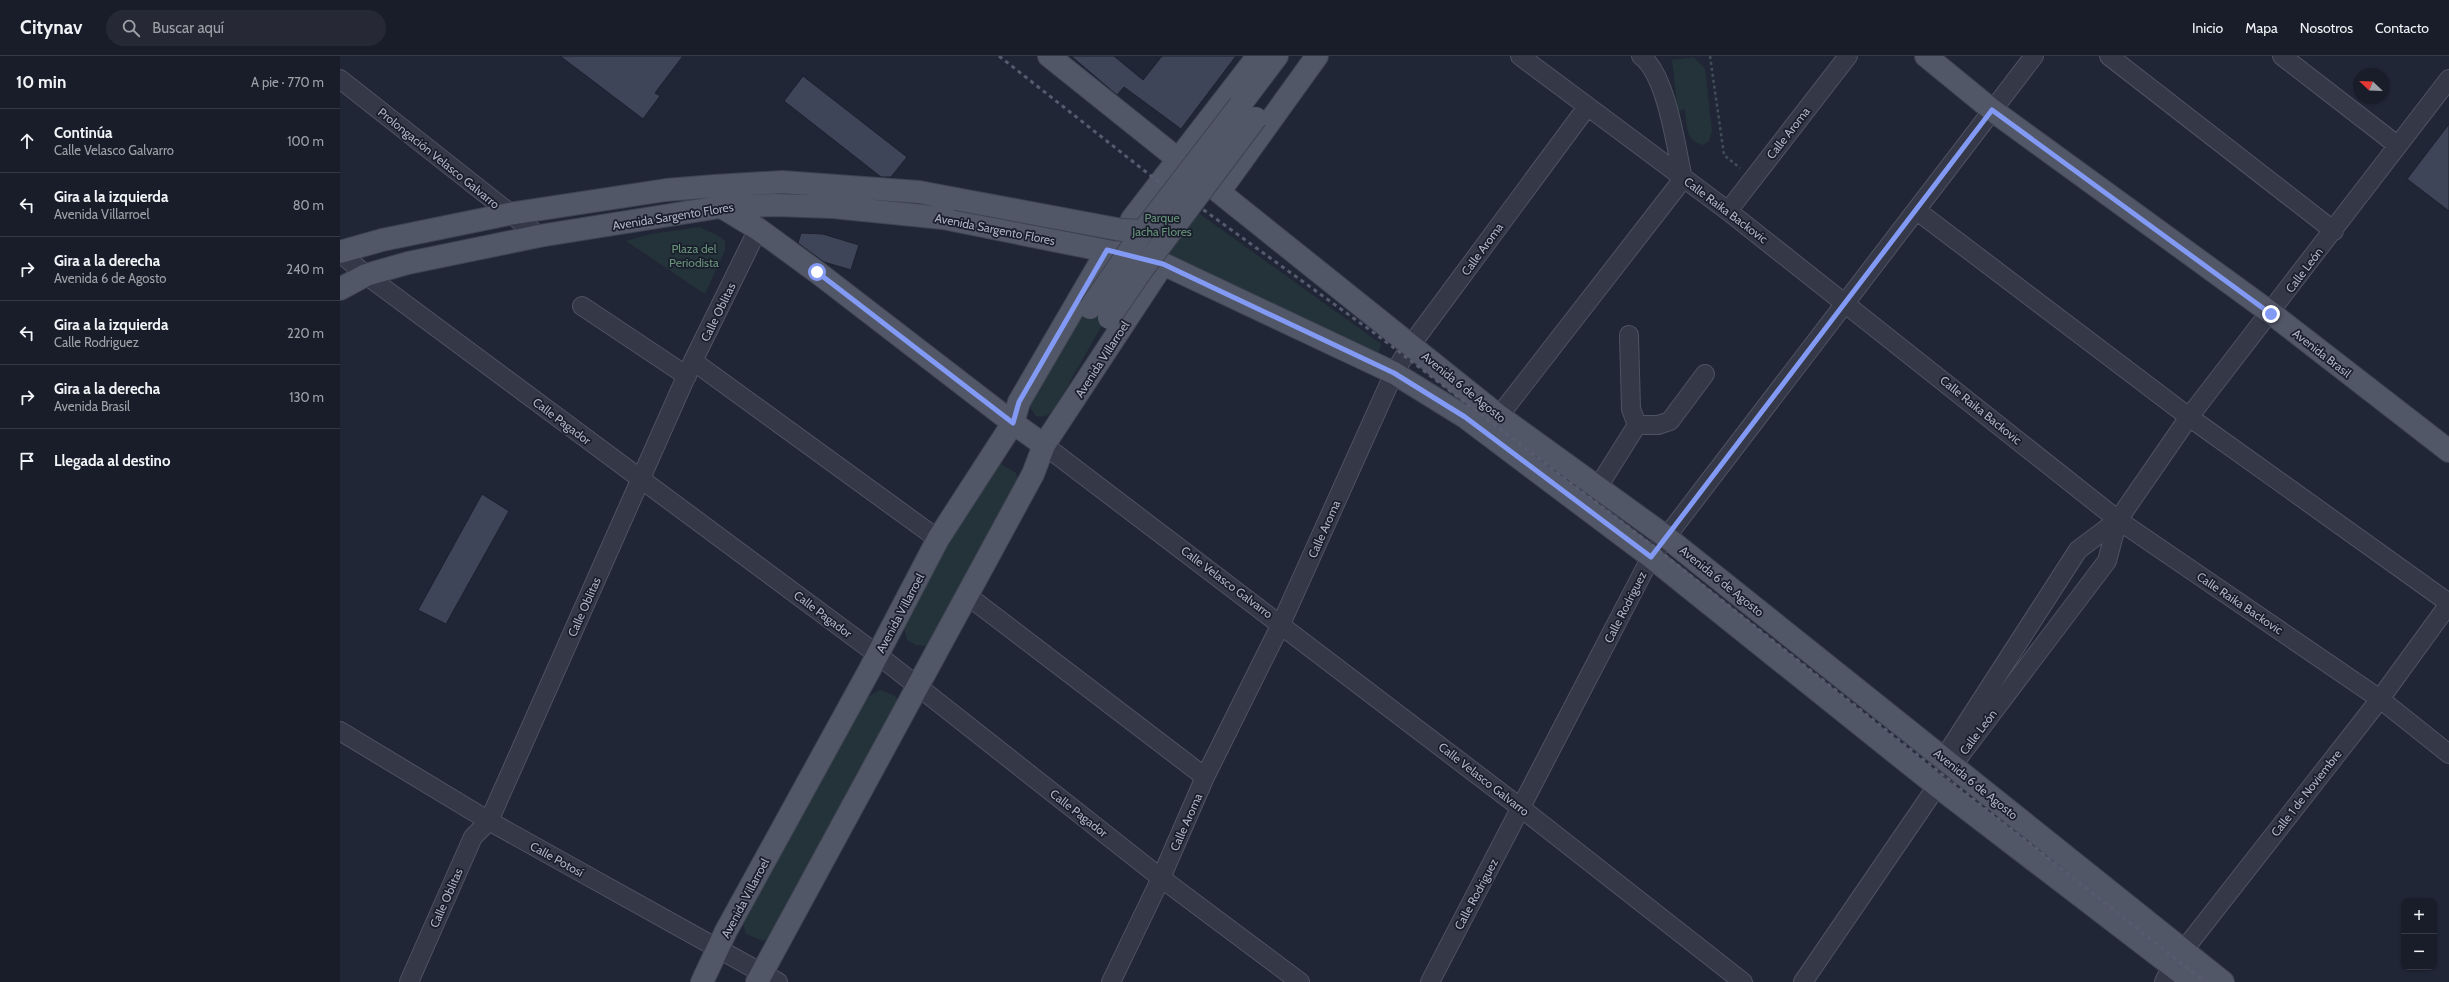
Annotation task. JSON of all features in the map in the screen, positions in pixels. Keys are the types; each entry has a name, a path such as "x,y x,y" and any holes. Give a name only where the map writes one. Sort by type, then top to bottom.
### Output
{"main road":[{"name":"Avenida 6 de Agosto","path":"1049,56 1179,158 1499,416 1665,536 1949,762 2173,966 2224,982"},
{"path":"1133,257 1126,250 1125,241 1132,219 1258,56"},
{"path":"1013,423 1028,410 1090,308 1143,231 1277,56"},
{"path":"1044,445 1051,420 1109,318 1142,270 1303,56"},
{"path":"1220,191 1317,56"},
{"name":"Avenida Brasil","path":"1926,56 1992,110 2271,314 2449,451"},
{"name":"Avenida Sargento Flores","path":"340,253 382,240 509,214 666,190 782,182 919,192 1122,230 1143,231"},
{"path":"714,186 720,207"},
{"name":"Avenida Sargento Flores","path":"340,289 366,275 408,263 539,236 720,207 775,205 833,206 943,218 1107,250"},
{"name":"Calle Velasco Galvarro","path":"720,207 758,229 817,272 1013,423 1044,445"},
{"name":"Avenida 6 de Agosto","path":"1107,250 1163,264 1394,373 1465,417 1651,557 1937,786 2193,982"},
{"name":"Avenida Villarroel","path":"702,982 718,949 878,655 938,539 1013,423 1019,402 1107,250"},
{"name":"Avenida Villarroel","path":"766,979 919,687 1033,474 1044,445 1163,264"}],"street":[{"name":"Calle Raika Backovic","path":"1520,56 1683,179 1728,211 1846,302 2118,520 2380,699 2449,754"},
{"path":"1499,416 1683,179 1660,82 1647,60 1642,56"},
{"name":"Calle Aroma","path":"1728,211 1848,56"},
{"name":"Calle Rodriguez","path":"1430,982 1651,557 1665,536 2034,56"},
{"path":"2109,56 2334,231"},
{"path":"2282,56 2397,145"},
{"name":"Prolongación Velasco Galvarro","path":"340,79 509,214 539,236"},
{"name":"Calle León","path":"1803,982 1937,786 1949,762 2078,550 2118,520 2189,417 2271,314 2397,145 2449,79"},
{"name":"Calle Aroma","path":"1111,982 1161,878 1205,777 1282,624 1394,373 1412,345 1587,107"},
{"path":"1916,210 2189,417 2449,604"},
{"name":"Calle Oblitas","path":"409,982 473,837 489,821 690,368 758,229"},
{"name":"Calle Pagador","path":"340,253 366,275 878,655 1161,878 1300,982"},
{"path":"582,306 690,368 938,539"},
{"path":"1629,334 1631,409 1637,425"},
{"path":"1637,425 1658,425 1670,421 1705,374"},
{"path":"1598,487 1637,425"},
{"name":"Calle Velasco Galvarro","path":"1044,445 1282,624 1521,808 1743,982"},
{"name":"Calle León","path":"1949,762 2107,561 2118,520"},
{"path":"968,596 1205,777"},
{"name":"Calle 1 de Noviembre","path":"2173,966 2380,699 2449,604"},
{"name":"Calle Potosí","path":"340,731 489,821 718,949 766,979"}],"path":[{"path":"1710,56 1724,155 1753,178"}],"green space":[{"path":"1694,57 1705,69 1712,131 1709,141 1703,145 1697,143 1690,136 1685,109 1678,111 1672,60"},
{"name":"Parque Jacha Flores","path":"1158,188 1186,204 1381,344 1377,357 1141,244"},
{"name":"Plaza del Periodista","path":"699,227 717,235 725,241 725,250 705,294 626,241 651,234"},
{"path":"1107,267 1130,276 1055,408 1047,415 1042,417 1036,416 1028,405"},
{"path":"999,463 1016,473 1020,484 937,639 927,646 916,645 907,640 903,625 941,554"},
{"path":"880,690 896,696 898,703 771,936 764,941 746,934 743,924 748,909 866,698"}],"building":[{"path":"560,56 683,56 655,93 660,96 643,119"},
{"path":"1071,56 1114,56 1143,80 1162,56 1236,56 1181,129 1124,87 1117,95"},
{"path":"803,76 907,157 891,177 881,177 784,101"},
{"path":"2449,124 2449,211 2407,179"},
{"path":"801,233 823,234 859,245 851,270 824,262 798,243"},
{"path":"482,494 509,511 446,624 418,610"}],"railway":[{"path":"999,56 1160,183 1201,208 1381,338 1657,549 2205,982"}],"route":[{"path":"817,272 1013,423 1019,402 1107,250 1163,264 1394,373 1465,417 1651,557 1665,536 1992,110 2271,314"}]}
